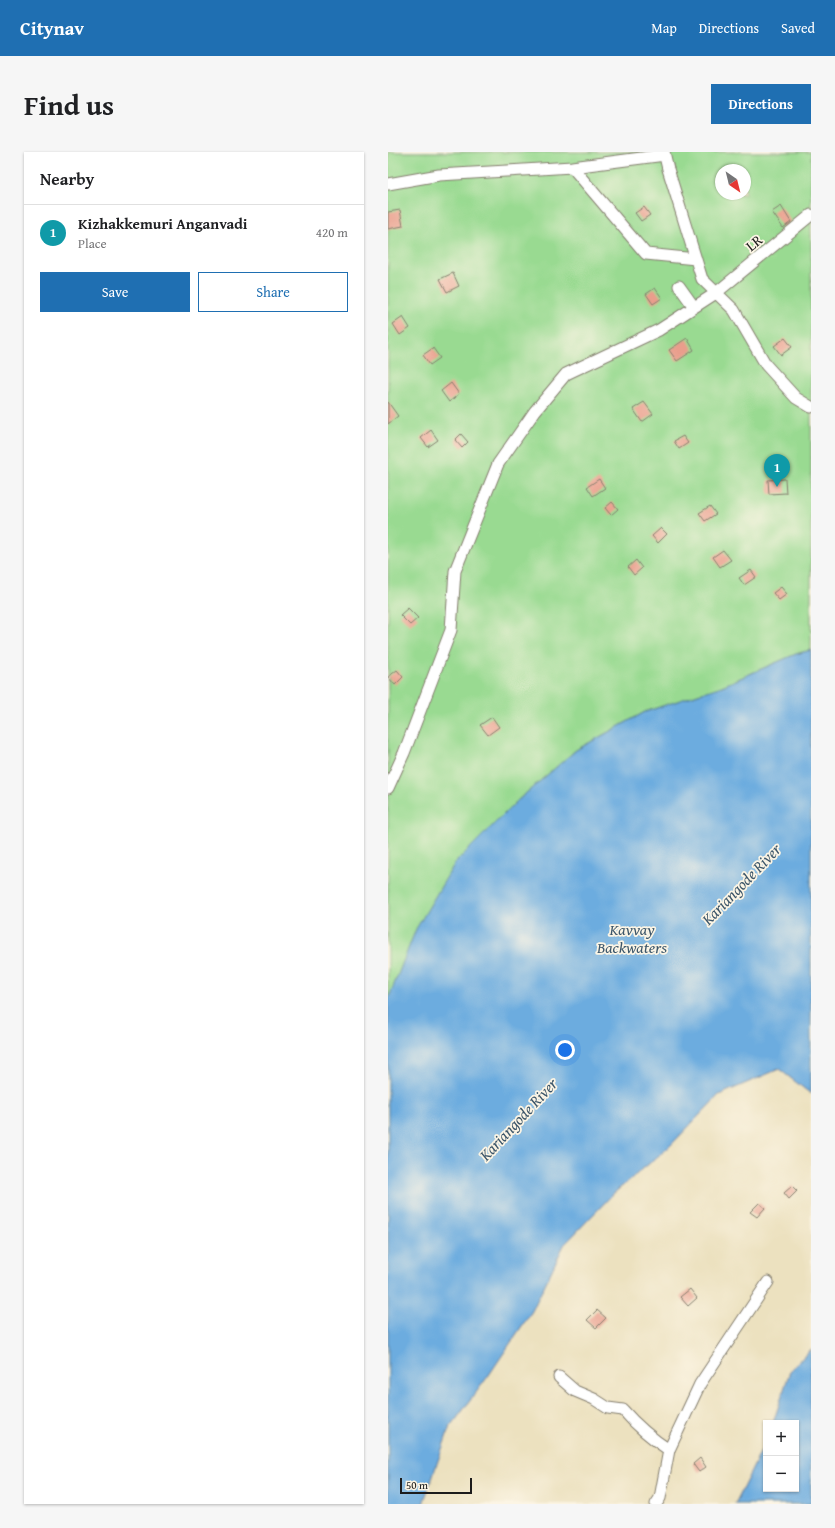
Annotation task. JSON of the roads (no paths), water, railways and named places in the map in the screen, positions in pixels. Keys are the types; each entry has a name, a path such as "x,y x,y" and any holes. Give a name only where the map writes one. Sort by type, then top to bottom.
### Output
{"street":[{"path":"388,184 439,175 572,167 665,154 702,279 734,310 766,365 796,398 811,407"},
{"path":"572,167 646,254 696,259"},
{"name":"LR","path":"388,788 404,753 451,630 455,571 498,464 535,412 566,374 659,330 716,293 811,215"},
{"path":"679,286 694,307"},
{"path":"656,1504 660,1498 669,1450 700,1384 768,1282"},
{"path":"559,1377 575,1391 594,1398 608,1408 623,1410 650,1437 669,1450"}],"water":[{"name":"Kavvay Backwaters","path":"811,650 811,1094 779,1069 719,1095 669,1147 614,1193 564,1245 532,1311 489,1375 449,1429 423,1504 388,1504 388,1000 416,929 455,863 517,801 576,750 645,712 722,686 796,654"},
{"path":"811,1349 811,1504 735,1504 763,1447 763,1492 799,1492 799,1420 774,1420 790,1371"}],"place":[{"name":"Kizhakkemuri Anganvadi","path":"777,487"}],"water label":[{"name":"Kariangode River","path":"741,884"},
{"name":"Kariangode River","path":"518,1119"}]}
